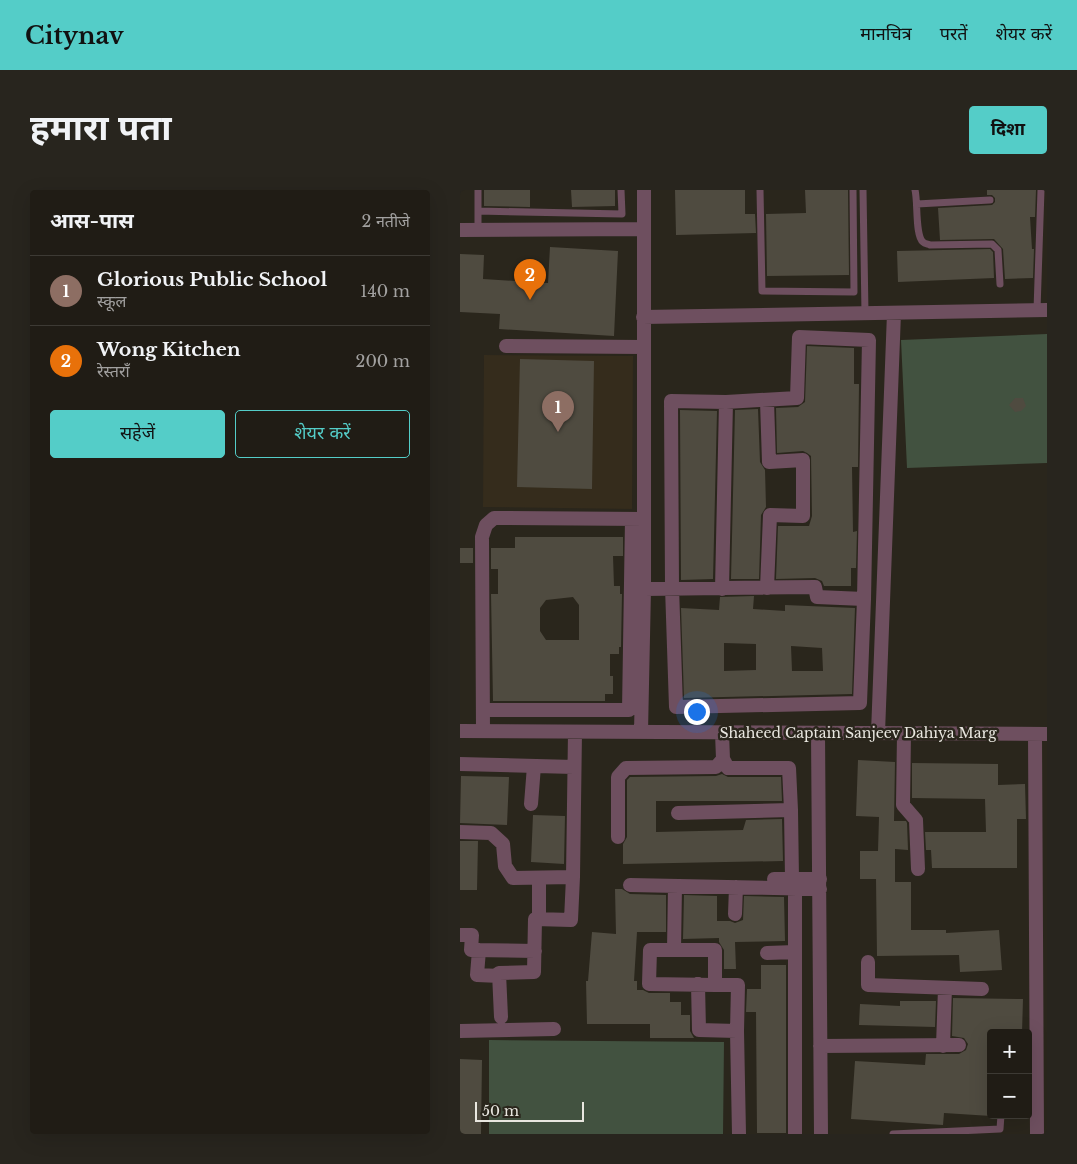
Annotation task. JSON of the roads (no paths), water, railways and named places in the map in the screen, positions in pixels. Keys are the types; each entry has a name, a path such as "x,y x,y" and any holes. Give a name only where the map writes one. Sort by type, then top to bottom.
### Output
{"street":[{"path":"483,710 629,710 644,347 644,190"},
{"path":"460,230 644,229"},
{"path":"643,317 1042,310"},
{"path":"878,734 894,313"},
{"path":"799,337 868,340 864,599 860,703 676,707 672,588 671,401 726,402 797,398 799,337"},
{"path":"506,346 644,347"},
{"path":"767,400 769,462 804,460 803,516 770,515 767,588"},
{"path":"722,589 726,402"},
{"path":"866,466 888,467"},
{"path":"483,731 482,537 486,525 494,518 638,519"},
{"path":"638,519 644,589 640,732"},
{"path":"644,589 815,588 817,597 864,599"},
{"name":"Shaheed Captain Sanjeev Dahiya Marg","path":"460,731 1041,734"},
{"path":"501,1017 500,973 534,972 535,920 571,920 575,732"},
{"path":"722,733 723,759 728,768 789,768 795,952 795,1134"},
{"path":"818,733 821,1134"},
{"path":"904,734 903,805 916,820 918,869"},
{"path":"1037,1134 1032,1057 1041,734"},
{"path":"618,836 618,776 626,768 716,767 723,759"},
{"path":"460,764 574,767"},
{"path":"531,804 534,766"},
{"path":"678,813 791,810"},
{"path":"460,832 491,833 503,844 505,866 513,878 573,877"},
{"path":"539,878 539,920"},
{"path":"793,884 736,887 675,886 630,882 820,884"},
{"path":"674,950 675,886"},
{"path":"735,914 736,887"},
{"path":"460,935 472,935 471,950 535,951"},
{"path":"479,950 477,975 500,976"},
{"path":"715,985 715,950 650,950 649,984 698,984 715,985 738,985 739,1134"},
{"path":"767,953 795,952"},
{"path":"868,962 868,985 982,989"},
{"path":"698,984 699,1030 737,1031"},
{"path":"943,1046 945,988"},
{"path":"460,1031 554,1029"},
{"path":"820,1046 959,1045"}],"lane":[{"path":"478,190 478,230"},
{"path":"478,211 622,214 622,190"},
{"path":"760,190 762,291 854,292 853,190"},
{"path":"863,190 864,313"},
{"path":"915,190 921,241 924,244 988,244 996,246 998,250 1000,284"},
{"path":"1041,190 1038,288 1042,310"},
{"path":"917,204 990,200"},
{"path":"1038,288 1047,288"},
{"path":"893,1134 1000,1129 1001,1119"}],"place":[{"name":"Wong Kitchen","path":"530,300"},
{"name":"Glorious Public School","path":"558,432"}]}
